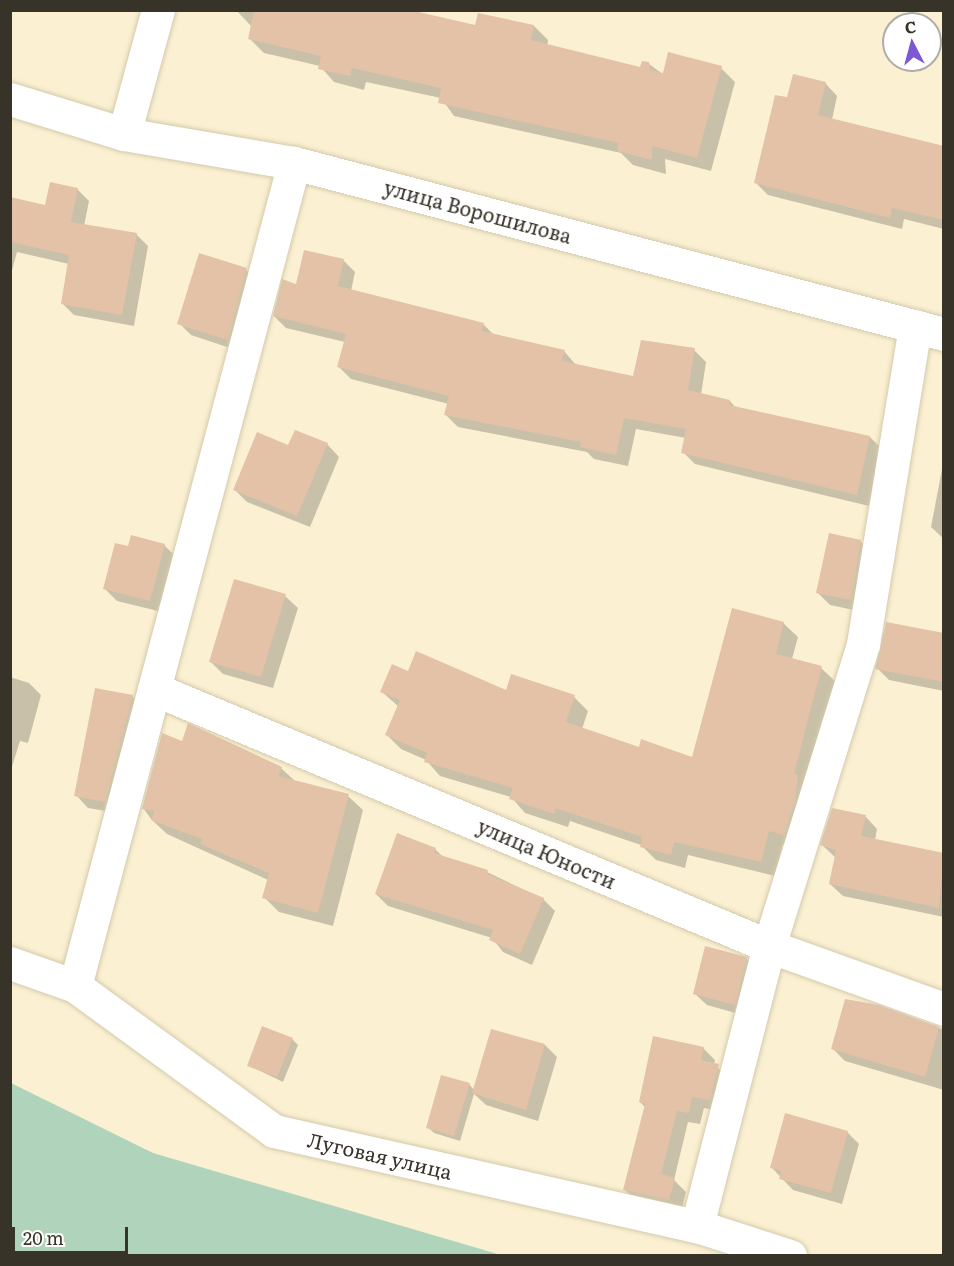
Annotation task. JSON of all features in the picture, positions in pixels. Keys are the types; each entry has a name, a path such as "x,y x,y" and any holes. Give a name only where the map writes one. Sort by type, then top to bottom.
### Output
{"street":[{"path":"124,134 158,10"},
{"name":"улица Ворошилова","path":"10,99 124,134 294,163 929,330"},
{"path":"75,986 294,163"},
{"path":"697,1226 769,946 863,644 929,330"},
{"name":"улица Юности","path":"154,689 769,946 944,1009"},
{"name":"Луговая улица","path":"10,963 75,986 274,1131 697,1226 790,1256"}],"shaded area":[{"path":"11,1083 153,1153 501,1255 11,1255"}],"building":[{"path":"254,10 410,10 475,25 478,13 534,25 531,40 640,67 642,61 649,62 650,70 663,73 668,52 722,66 697,158 652,146 652,160 617,151 619,143 438,103 441,88 352,68 350,76 318,69 321,56 248,39"},
{"path":"793,74 826,82 818,115 944,146 944,220 892,208 890,218 754,183 775,95 787,97"},
{"path":"50,182 78,188 71,222 137,233 122,315 61,304 69,255 10,242 10,197 45,205"},
{"path":"304,250 344,259 338,286 484,323 482,331 565,350 562,361 633,376 641,340 695,348 688,390 730,400 729,405 870,436 857,495 681,453 686,429 624,418 616,455 580,447 581,442 444,415 449,396 337,367 346,334 273,316 282,279 296,284"},
{"path":"199,253 247,268 228,340 177,324"},
{"path":"295,430 328,443 297,516 233,490 257,432 288,445"},
{"path":"829,533 861,540 851,600 816,593"},
{"path":"131,535 165,544 150,601 103,589 115,543 128,546"},
{"path":"234,579 286,594 261,677 209,662"},
{"path":"732,608 784,622 776,654 822,666 794,774 798,775 795,801 784,835 769,831 761,862 674,842 671,855 640,847 642,837 555,808 554,814 509,799 513,788 424,762 427,753 385,735 400,700 380,692 392,664 408,671 416,651 506,690 511,674 575,695 566,722 639,747 641,739 692,757"},
{"path":"886,622 944,633 944,682 875,669"},
{"path":"95,688 133,695 105,802 74,796"},
{"path":"188,723 282,767 278,776 349,794 318,913 262,898 269,873 200,844 202,839 151,820 154,811 142,809 162,733 182,741"},
{"path":"832,808 866,815 861,836 944,853 939,908 829,884 836,850 820,845"},
{"path":"397,833 436,848 434,853 488,870 487,874 544,898 520,954 489,940 493,930 375,894"},
{"path":"705,946 747,957 735,1005 693,994"},
{"path":"845,999 879,1005 939,1027 925,1077 831,1049"},
{"path":"262,1026 293,1038 277,1077 247,1066"},
{"path":"491,1029 545,1044 526,1110 472,1093"},
{"path":"653,1036 704,1047 701,1060 719,1064 710,1100 692,1097 689,1113 677,1111 661,1174 675,1178 669,1200 623,1190 645,1104 639,1102"},
{"path":"441,1075 470,1083 454,1136 426,1128"},
{"path":"785,1113 848,1131 831,1193 779,1179 781,1171 770,1168"}]}
